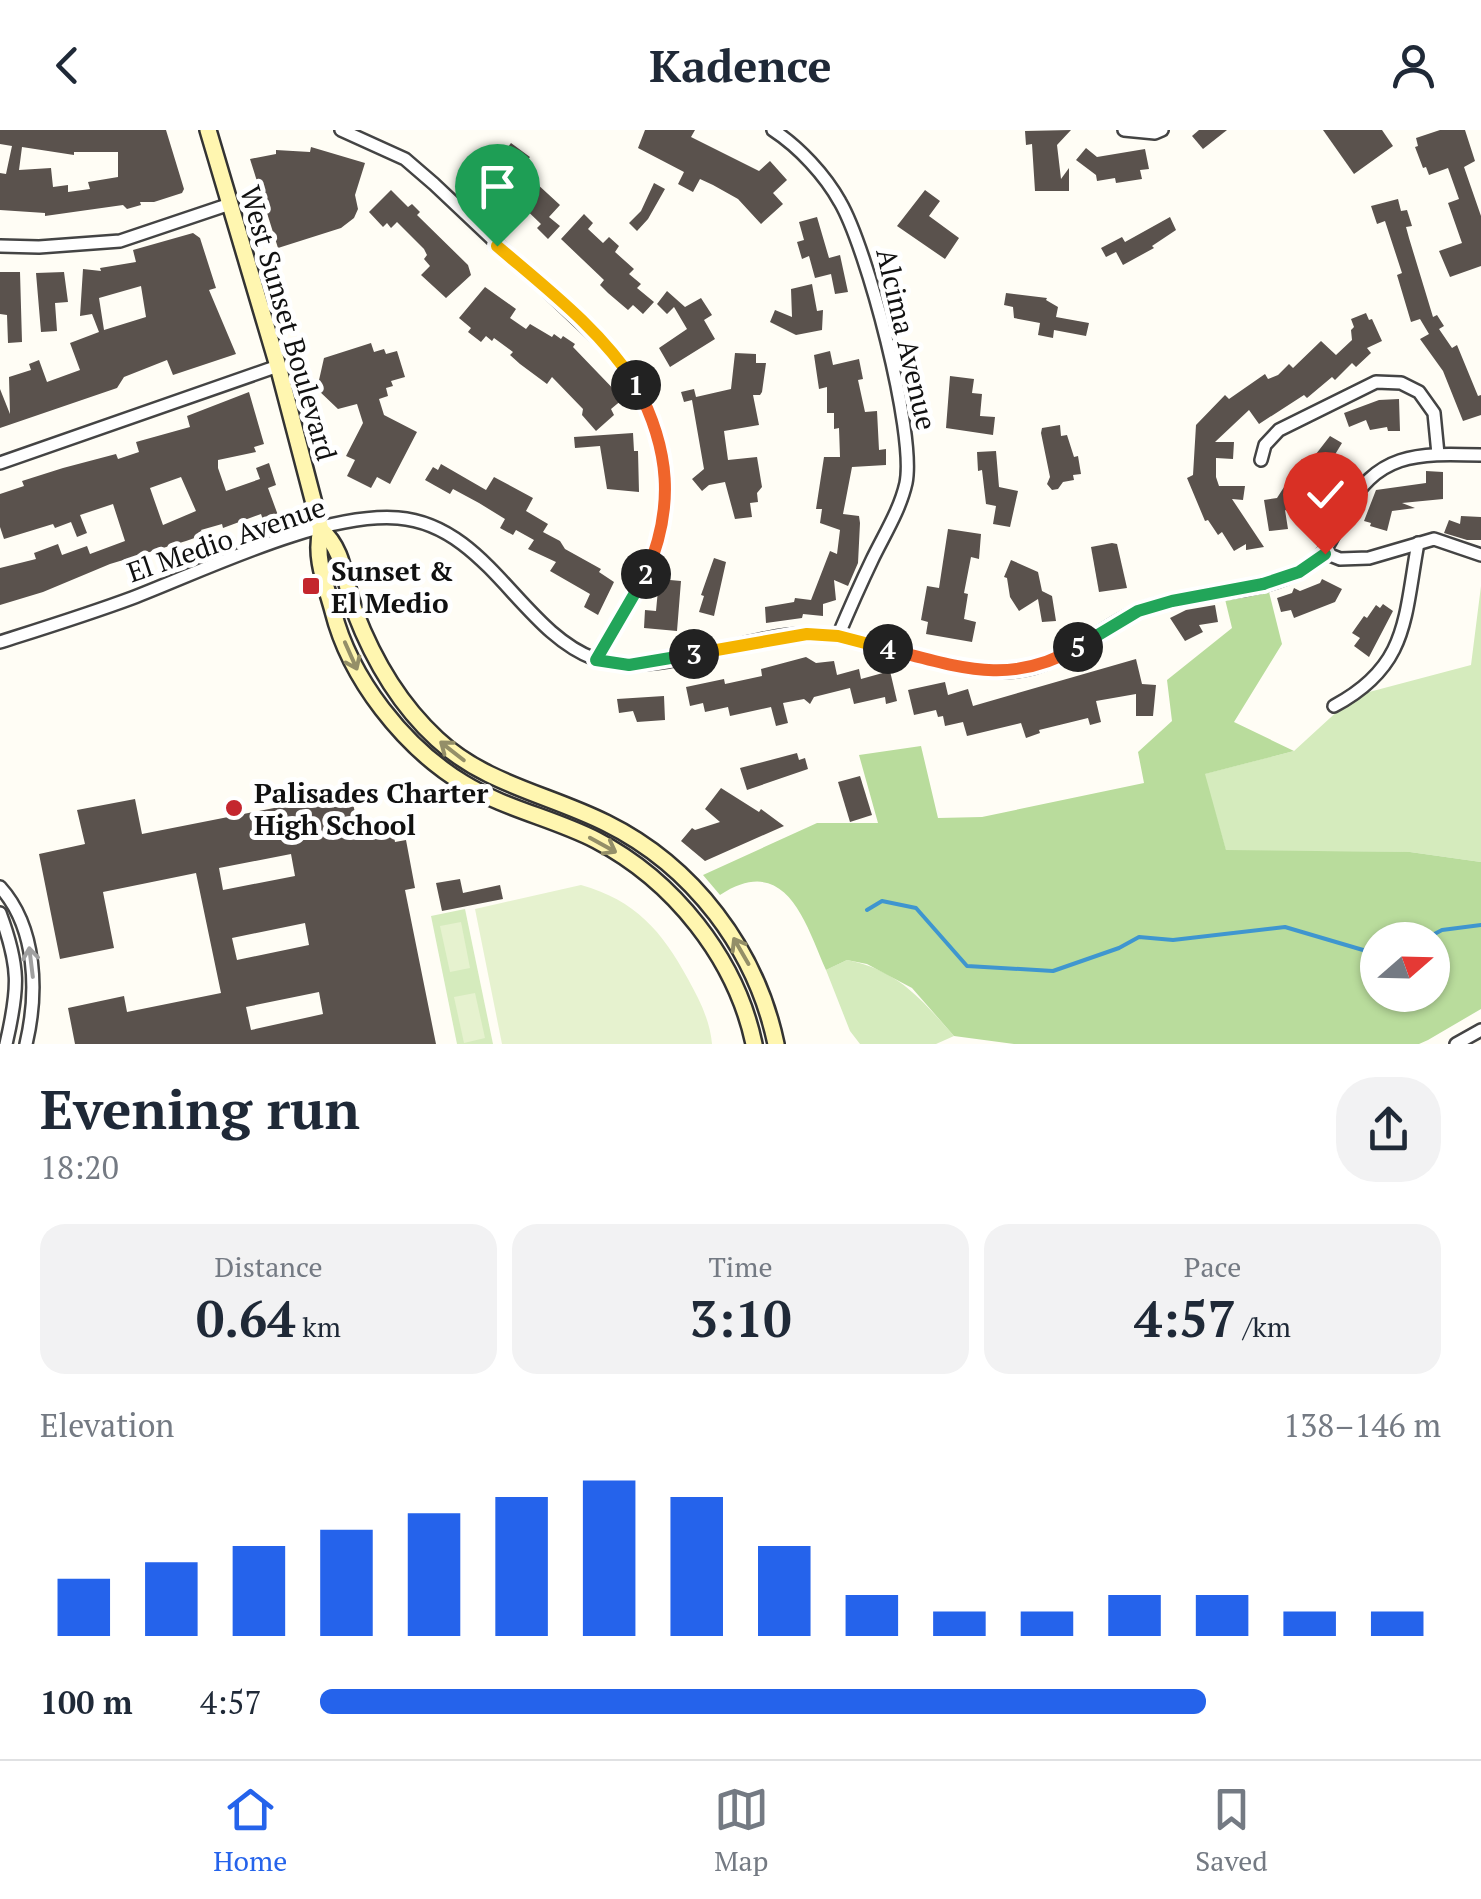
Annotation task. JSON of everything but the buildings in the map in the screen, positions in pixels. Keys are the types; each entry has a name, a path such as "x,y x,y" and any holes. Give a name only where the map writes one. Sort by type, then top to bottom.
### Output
{"main road":[{"name":"West Sunset Boulevard","path":"208,130 278,366 321,530 317,547 336,624 357,671 382,708 415,745 462,783 595,840 668,891 700,928 733,981 754,1044"},
{"name":"West Sunset Boulevard","path":"321,530 336,542 354,608 371,648 413,714 461,759 505,784 606,823 676,870 697,890 738,945 768,1011 776,1044"}],"street":[{"path":"341,130 405,159 434,184 613,353 650,410 665,468 666,516 647,571 596,660 629,665 784,635 838,636 954,665 996,672 1020,671 1068,652 1138,611 1185,598 1276,582 1299,572 1325,554 1344,514 1372,474 1396,460 1438,454 1481,455"},
{"name":"Alcima Avenue","path":"773,130 791,142 824,180 855,232 899,398 908,451 907,479 900,504 838,636"},
{"path":"1124,130 1162,130"},
{"path":"0,246 39,248 120,241 230,204"},
{"path":"0,462 278,366"},
{"path":"1261,460 1265,445 1279,430 1376,382 1402,384 1419,392 1434,413 1438,454"},
{"name":"El Medio Avenue","path":"0,642 128,599 276,542 361,520 395,518 426,522 476,555 551,628 596,660"},
{"path":"1325,554 1340,559 1370,558 1434,540 1481,556"},
{"path":"1334,706 1360,692 1399,646 1418,542"},
{"path":"0,887 11,899 28,944 34,992 26,1044"},
{"path":"0,913 16,956 15,1007 6,1044"},
{"path":"1456,1044 1481,1030"}],"green space":[{"path":"1267,584 1282,644 1234,722 1294,751 1205,774 1226,850 1410,852 1481,862 1481,1009 1428,1040 1419,1044 1014,1044 954,1036 912,988 867,964 847,960 826,970 801,914 777,887 761,882 743,884 720,895 703,875 817,823 878,823 859,755 921,746 938,818 982,817 1144,783 1138,752 1172,721 1167,680 1232,628 1223,591"},
{"path":"1481,586 1481,862 1410,852 1226,851 1204,774 1294,751 1354,696 1471,665"},
{"path":"581,885 617,899 657,932 696,994 712,1044 502,1044 475,909"},
{"path":"465,909 493,1044 457,1044 431,916"},
{"path":"461,922 470,968 450,972 440,926"},
{"path":"847,960 895,979 919,998 954,1036 936,1044 860,1044 850,1031 826,970"},
{"path":"475,993 485,1038 464,1043 454,997"}],"waterway":[{"path":"867,910 882,901 916,908 967,966 1053,971 1139,937 1173,940 1285,927 1360,949"},
{"path":"1450,929 1481,925"}],"place":[{"name":"Sunset & El Medio","path":"311,586"},
{"name":"Palisades Charter High School","path":"234,808"}],"route":[{"path":"497,246 613,353 650,410 660,444 666,516 647,571 596,660 629,665 807,634 838,636 954,665 996,672 1020,671 1068,652 1138,611 1212,592 1276,582 1325,554"}]}
